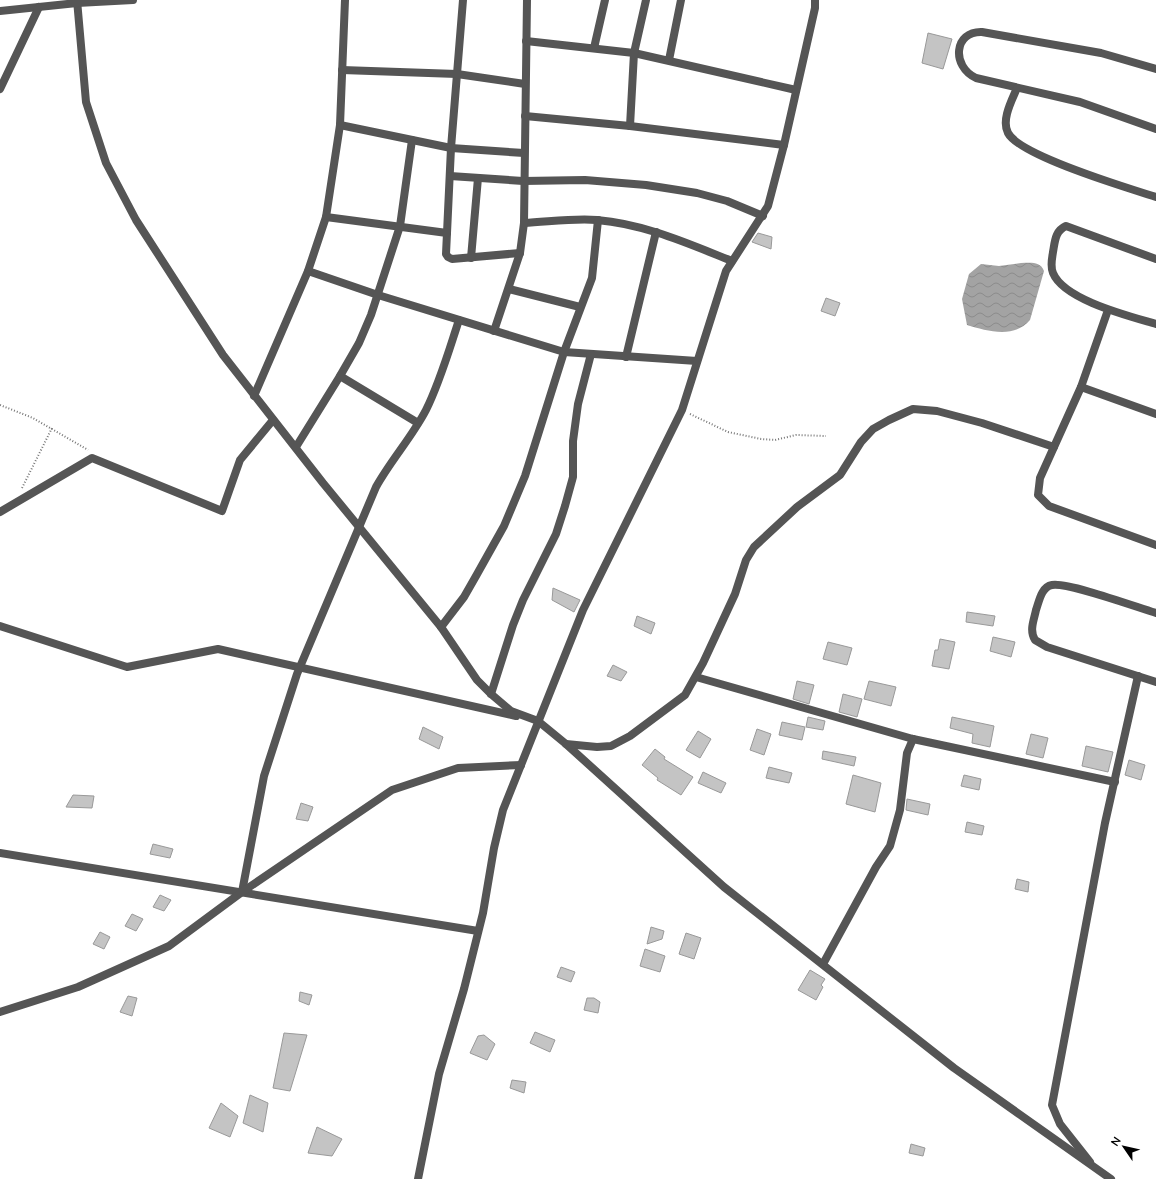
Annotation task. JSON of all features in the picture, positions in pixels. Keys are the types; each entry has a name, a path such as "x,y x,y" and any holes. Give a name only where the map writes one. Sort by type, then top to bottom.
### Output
{"street":[{"path":"0,11 77,1 133,0"},
{"path":"254,396 308,271 326,217 340,125 345,0"},
{"path":"463,0 451,148 446,249 448,257 471,258 520,253"},
{"path":"494,331 520,253 524,223 523,181 526,0"},
{"path":"594,48 605,0"},
{"path":"630,126 634,53 646,0"},
{"path":"668,60 681,0"},
{"path":"418,1179 439,1074 464,989 478,931 503,810 583,610 682,410 722,281 732,261 763,216 773,192 815,8 815,0"},
{"path":"77,1 86,102 106,163 136,220 223,355 358,526 442,626 477,680 491,694 511,710 538,721 566,744 724,887 954,1068 1111,1179"},
{"path":"0,89 39,7"},
{"path":"1156,69 1101,53 982,32 968,34 962,42 959,51 960,63 966,73 976,78 1080,102 1156,129"},
{"path":"526,41 634,53 796,90"},
{"path":"342,70 457,74 525,84"},
{"path":"1016,88 1006,120 1008,133 1020,145 1059,164 1156,197"},
{"path":"525,116 630,126 784,145"},
{"path":"340,125 451,148 524,153"},
{"path":"296,447 359,343 378,295 400,226 412,140"},
{"path":"450,176 523,181 584,180 646,185 697,193 727,201 763,216"},
{"path":"471,258 478,178"},
{"path":"326,217 447,233"},
{"path":"524,223 598,220 656,232 732,261"},
{"path":"442,626 464,597 504,526 525,476 564,352 592,278 598,220"},
{"path":"1156,259 1066,226 1058,232 1055,238 1051,265 1058,282 1088,301 1108,310 1156,324"},
{"path":"626,357 656,232"},
{"path":"308,271 378,295 564,352 697,361"},
{"path":"509,289 580,307"},
{"path":"1108,310 1082,387 1040,478 1038,495 1049,506 1156,545"},
{"path":"242,892 264,776 300,668 358,526 386,468 418,423 432,398 459,320"},
{"path":"491,694 516,619 556,534 565,506 573,477 573,441 578,404 591,354"},
{"path":"340,376 418,423"},
{"path":"1082,387 1156,414"},
{"path":"566,744 597,747 611,746 630,736 685,695 696,677 735,594 746,560 754,547 797,507 840,475 861,442 873,430 889,420 914,409 937,411 982,423 1054,447"},
{"path":"0,512 92,458 222,510 240,460 273,420"},
{"path":"1156,613 1069,587 1051,585 1045,589 1040,597 1031,630 1035,640 1047,647 1156,682"},
{"path":"0,626 126,667 218,649 538,721"},
{"path":"1095,1168 1060,1124 1052,1105 1115,782 1138,676"},
{"path":"696,677 913,739 1115,782"},
{"path":"823,964 876,867 890,846 900,810 907,753 913,739"},
{"path":"0,1012 78,987 170,946 242,892 392,790 458,768 521,765"},
{"path":"0,853 478,931"}],"path":[{"path":"0,405 33,418 52,428 90,451 92,458"},
{"path":"682,410 728,432 761,439 776,440 796,435 826,436"},
{"path":"13,505 52,428"}],"water":[{"path":"1021,263 1038,264 1044,271 1030,320 1024,326 1008,332 992,331 967,325 962,299 969,274 981,264 999,266"}],"building":[{"path":"928,33 952,39 943,69 922,63"},
{"path":"758,233 772,237 771,249 752,242"},
{"path":"826,298 840,303 835,316 821,311"},
{"path":"553,588 580,600 574,612 552,600"},
{"path":"967,612 995,616 993,626 966,622"},
{"path":"637,616 655,623 651,634 634,626"},
{"path":"993,637 1015,642 1011,657 990,651"},
{"path":"940,639 955,642 949,669 932,666 935,650 938,650"},
{"path":"828,642 852,648 847,665 823,659"},
{"path":"613,665 627,672 621,681 607,676"},
{"path":"797,681 814,685 809,704 793,699"},
{"path":"869,681 896,687 891,706 864,699"},
{"path":"843,694 862,699 857,717 839,712"},
{"path":"808,717 825,721 823,730 806,727"},
{"path":"952,717 994,726 990,747 972,743 973,734 950,728"},
{"path":"782,722 805,727 802,740 779,735"},
{"path":"423,727 443,737 439,749 419,739"},
{"path":"757,729 771,734 764,755 750,750"},
{"path":"698,731 711,739 700,758 686,750"},
{"path":"1031,734 1048,738 1043,758 1026,754"},
{"path":"1086,746 1113,752 1108,772 1082,766"},
{"path":"655,749 665,757 664,759 693,777 681,795 657,780 658,778 642,765"},
{"path":"823,751 856,757 854,766 822,759"},
{"path":"1129,760 1145,765 1141,780 1125,775"},
{"path":"769,767 792,773 789,783 766,778"},
{"path":"703,772 726,783 721,793 698,783"},
{"path":"853,775 881,783 875,812 846,804"},
{"path":"964,775 981,779 979,790 961,786"},
{"path":"73,795 94,796 92,808 66,807"},
{"path":"907,799 930,804 928,815 906,810"},
{"path":"301,803 313,807 308,821 296,819"},
{"path":"967,822 984,826 982,835 965,832"},
{"path":"153,844 173,849 170,858 150,854"},
{"path":"1017,879 1029,882 1028,892 1015,889"},
{"path":"160,895 171,900 164,911 153,907"},
{"path":"132,914 143,919 136,931 125,926"},
{"path":"651,927 664,931 662,939 647,944"},
{"path":"100,932 110,937 104,949 93,944"},
{"path":"686,933 701,938 694,959 679,954"},
{"path":"645,949 665,956 660,972 640,966"},
{"path":"561,967 575,972 571,982 557,977"},
{"path":"810,970 825,979 821,985 823,987 816,1000 798,990"},
{"path":"300,992 312,995 309,1005 299,1001"},
{"path":"128,996 137,998 132,1016 120,1012"},
{"path":"587,998 594,998 600,1002 598,1013 584,1010"},
{"path":"535,1032 555,1040 550,1052 530,1043"},
{"path":"284,1033 307,1035 290,1091 273,1088"},
{"path":"484,1035 495,1044 487,1060 470,1053 478,1036"},
{"path":"512,1080 526,1082 524,1093 510,1088"},
{"path":"250,1095 268,1103 263,1132 243,1123"},
{"path":"221,1103 238,1116 230,1137 209,1128"},
{"path":"317,1127 342,1139 332,1156 308,1153"},
{"path":"911,1144 925,1148 923,1156 909,1153"}]}
